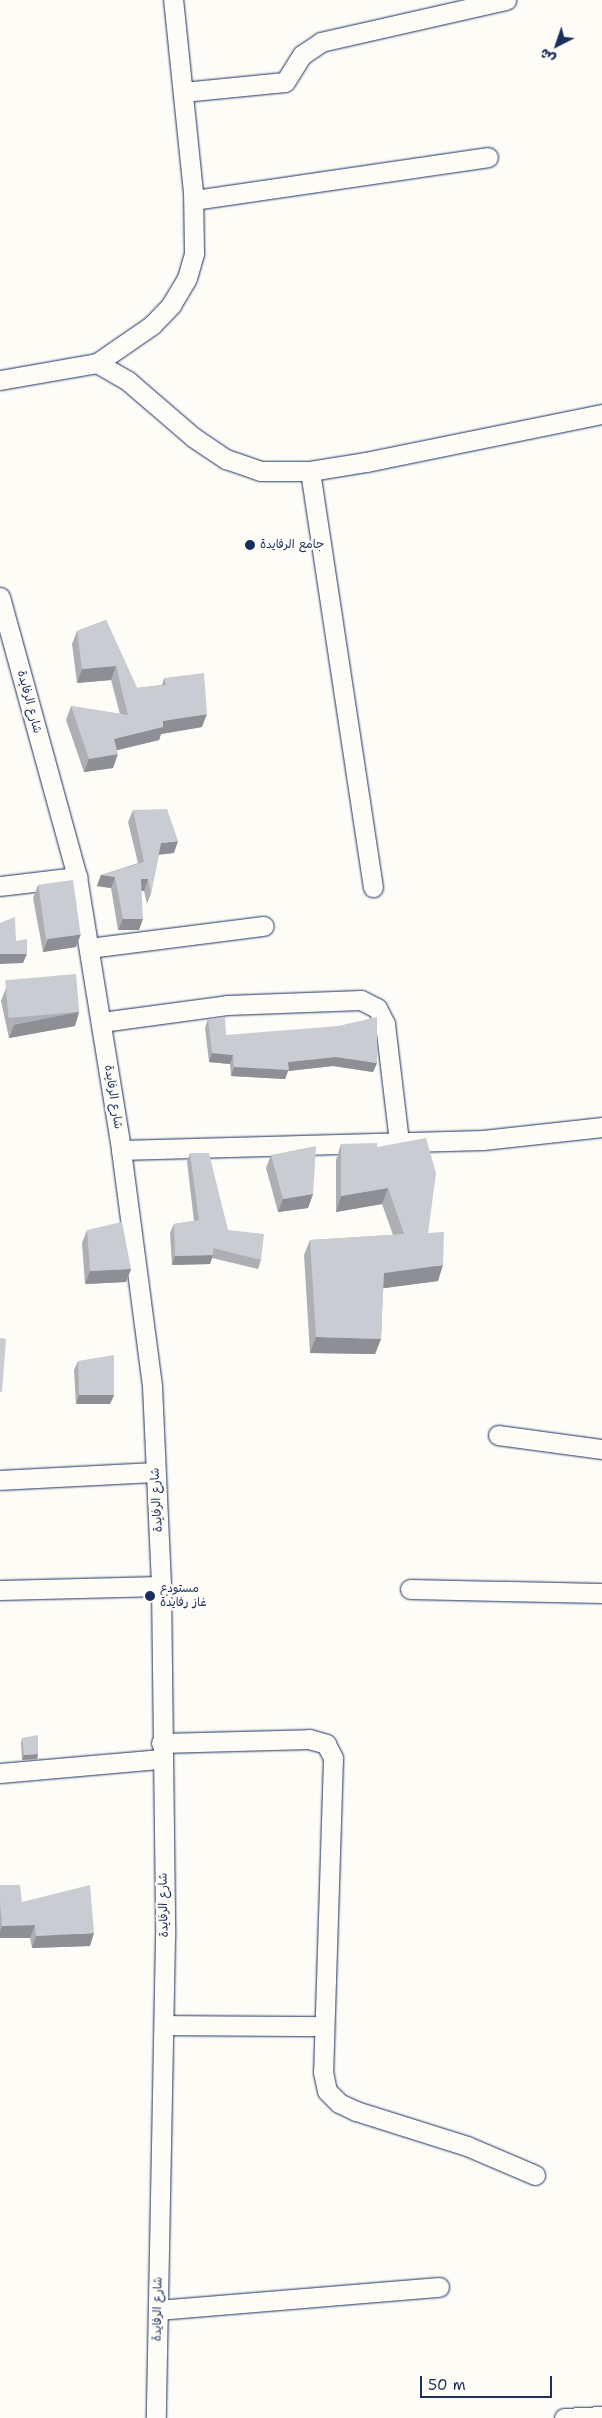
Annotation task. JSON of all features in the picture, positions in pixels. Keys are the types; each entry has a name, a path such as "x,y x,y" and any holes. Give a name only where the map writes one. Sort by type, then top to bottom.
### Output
{"street":[{"path":"0,380 97,363 152,325 188,278 194,253 194,200 173,0"},
{"path":"183,92 285,82 302,55 321,42 506,0"},
{"path":"194,200 488,157"},
{"path":"97,363 128,381 193,437 226,460 260,471 310,471 602,414"},
{"path":"310,471 373,887"},
{"name":"شارع الرفايدة","path":"0,597 77,877 102,1022 121,1150 152,1386 161,1586 164,2025 156,2418"},
{"path":"0,886 77,877"},
{"path":"89,948 264,926"},
{"path":"102,1022 227,1005 361,1000 377,1008 385,1024 399,1141"},
{"path":"121,1150 483,1140 602,1127"},
{"path":"498,1435 602,1449"},
{"path":"0,1480 156,1472"},
{"path":"0,1590 161,1586"},
{"path":"410,1588 602,1593"},
{"path":"0,1773 161,1751 309,1740 326,1744 333,1758 323,2072 328,2091 339,2103 467,2146 535,2175"},
{"path":"164,2025 324,2026"},
{"path":"158,2310 439,2287"},
{"path":"564,2418 602,2416"}],"building":[{"path":"106,620 137,688 166,685 164,678 204,673 207,714 163,721 163,727 114,739 118,754 89,759 71,706 128,715 116,666 82,669 77,631"},
{"path":"167,809 178,841 161,843 151,893 148,879 141,879 143,919 123,919 115,877 101,875 144,862 133,810"},
{"path":"73,880 81,934 46,939 38,885"},
{"path":"15,917 16,941 27,939 27,954 0,954 0,923"},
{"path":"76,974 79,1012 9,1018 5,980"},
{"path":"377,1017 377,1063 336,1057 288,1062 289,1070 234,1067 233,1055 212,1053 208,1019 225,1018 226,1035 338,1026"},
{"path":"426,1138 436,1173 428,1233 444,1232 443,1265 384,1273 381,1339 316,1337 310,1240 404,1234 388,1188 341,1196 341,1144 377,1143 377,1147"},
{"path":"316,1146 313,1194 283,1199 271,1155"},
{"path":"190,1153 209,1153 228,1230 264,1234 261,1260 213,1248 213,1255 175,1256 174,1224 199,1220"},
{"path":"122,1222 131,1269 90,1271 87,1230"},
{"path":"0,1338 6,1339 2,1392 0,1392"},
{"path":"114,1355 114,1395 79,1395 78,1361"},
{"path":"38,1735 38,1754 24,1755 22,1738"},
{"path":"0,1885 20,1885 22,1902 90,1885 94,1933 36,1936 35,1925 2,1926"}],"place":[{"name":"جامع الرفايدة","path":"250,545"},
{"name":"مستودع غاز رفايدة","path":"150,1596"}]}
